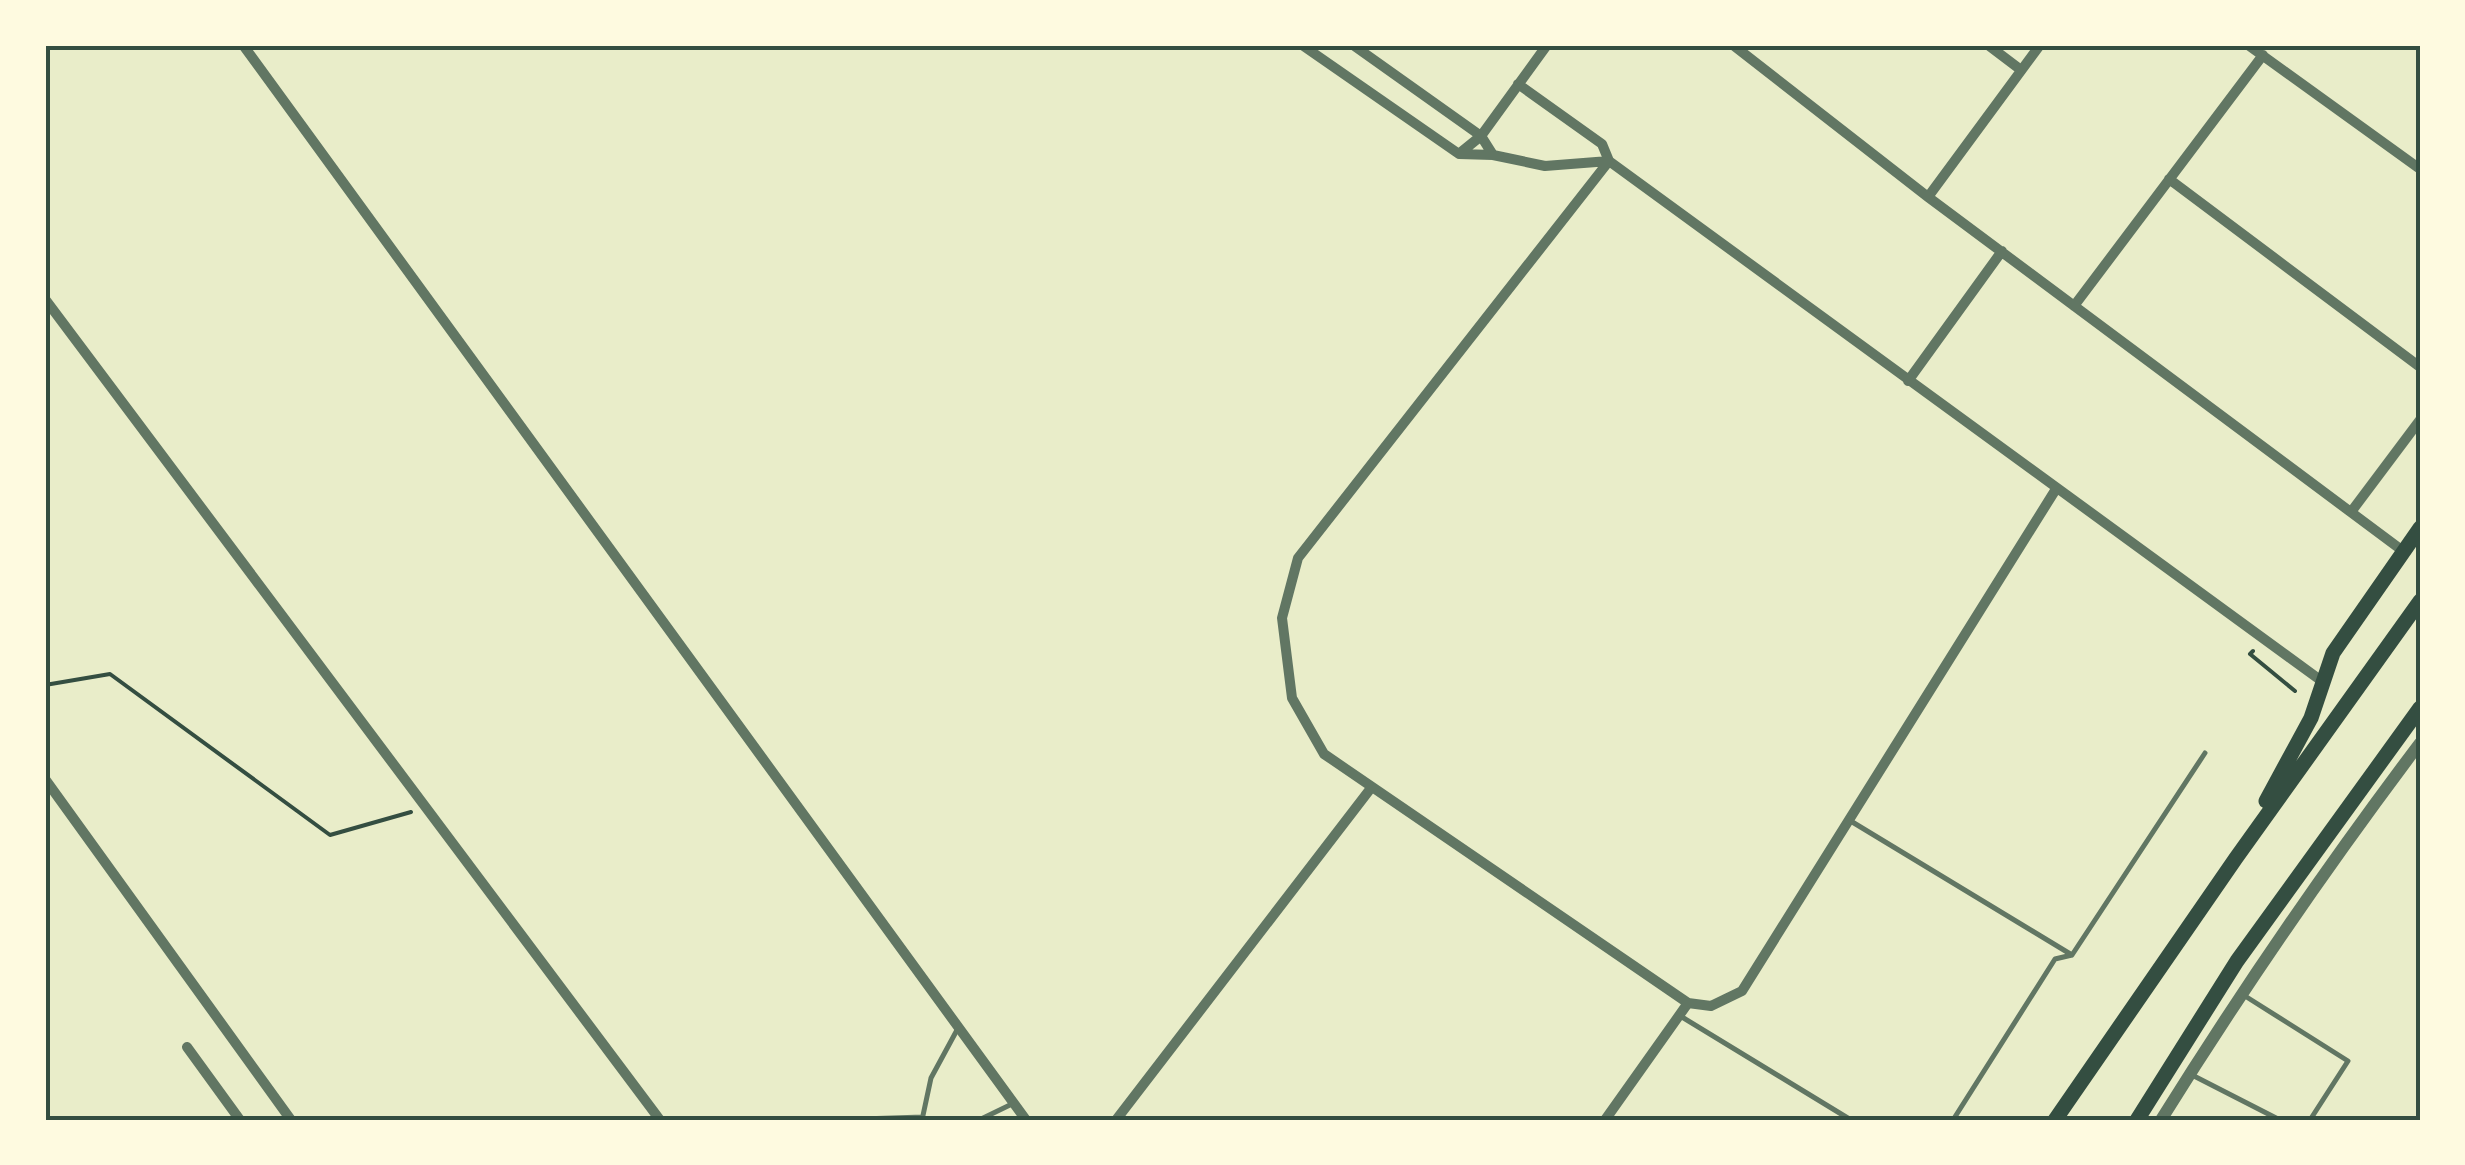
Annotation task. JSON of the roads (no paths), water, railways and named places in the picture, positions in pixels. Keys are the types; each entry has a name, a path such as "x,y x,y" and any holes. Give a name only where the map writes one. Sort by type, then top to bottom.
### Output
{"main road":[{"path":"2236,858 2312,718 2333,653 2420,528"},
{"path":"2056,1120 2236,858 2420,601"},
{"path":"2138,1120 2237,961 2420,708"}],"street":[{"path":"243,45 1026,1120"},
{"path":"1302,45 1460,154 1545,166 1609,161"},
{"path":"1353,45 1481,136 1493,156"},
{"path":"1460,154 1481,136 1547,45"},
{"path":"1733,45 1928,197 2404,551"},
{"path":"1988,45 2022,70"},
{"path":"1928,197 2040,45"},
{"path":"2248,45 2420,169"},
{"path":"2074,306 2262,55"},
{"path":"1518,84 1602,144 1609,161 2324,682"},
{"path":"1609,161 1298,558 1282,618 1292,698 1324,754 1688,1003 1711,1006 1742,991 2056,489"},
{"path":"2169,179 2420,367"},
{"path":"1908,380 2002,252"},
{"path":"45,299 660,1120"},
{"path":"2351,512 2420,420"},
{"path":"2160,1120 2314,885 2420,742"},
{"path":"45,778 291,1120"},
{"path":"1116,1120 1371,788"},
{"path":"1605,1120 1688,1003"},
{"path":"186,1048 240,1120"}],"lane":[{"path":"1954,1120 2055,960 2072,954 2206,753"},
{"path":"1849,820 2072,954"},
{"path":"2240,993 2348,1060 2310,1120"},
{"path":"1679,1015 1850,1120"},
{"path":"830,1120 923,1118 932,1078 957,1030"},
{"path":"2190,1074 2280,1120"},
{"path":"978,1120 1014,1104"}]}
